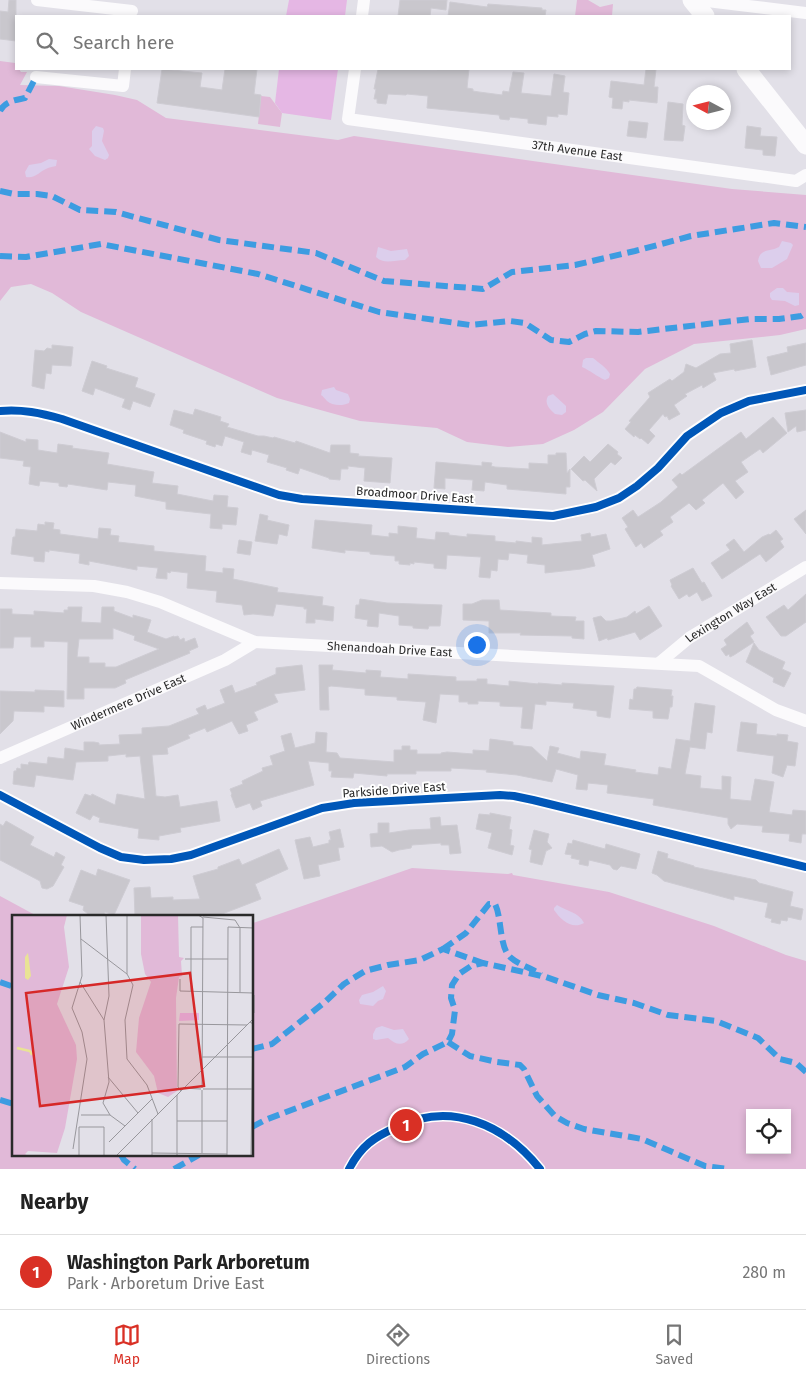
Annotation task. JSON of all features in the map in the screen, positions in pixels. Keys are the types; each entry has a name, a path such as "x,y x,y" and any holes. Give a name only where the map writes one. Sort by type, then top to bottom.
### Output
{"main road":[{"path":"692,0 704,15"},
{"path":"747,70 806,145"}],"street":[{"path":"36,0 132,9"},
{"path":"362,15 364,0"},
{"path":"699,0 806,13"},
{"path":"36,77 122,86 125,70"},
{"name":"37th Avenue East","path":"355,70 348,119 796,181 806,174"},
{"name":"Broadmoor Drive East","path":"0,411 38,412 62,419 279,496 553,516 596,507 619,498 638,486 658,468 687,436 721,413 749,401 806,390"},
{"name":"Lexington Way East","path":"659,663 689,638 806,567"},
{"name":"Shenandoah Drive East","path":"0,583 94,586 127,592 160,602 255,642 699,666 776,710 806,721"},
{"name":"Windermere Drive East","path":"0,758 225,660 255,642"},
{"name":"Parkside Drive East","path":"0,794 100,848 121,857 144,860 171,859 191,855 322,808 354,803 500,795 533,800 806,867"},
{"path":"350,1169 366,1144 380,1135 414,1119 447,1115 483,1125 503,1135 540,1169"}],"shaded area":[{"path":"289,0 347,0 345,15 286,15"},
{"path":"577,0 588,0 600,7 613,4 612,15 575,15"},
{"path":"0,61 15,63 15,70 27,72 20,85 59,86 115,95 137,100 166,118 338,140 354,136 732,189 806,195 806,329 780,335 694,344 645,369 603,412 574,430 543,444 508,447 467,442 437,428 360,421 277,398 81,312 52,293 31,284 11,287 0,301"},
{"path":"279,70 338,70 331,120 282,113 275,103"},
{"path":"261,96 270,97 282,113 280,127 258,124"},
{"path":"412,868 512,873 513,875 609,892 714,926 786,955 806,961 806,1169 0,1169 0,896 35,915 12,915 12,1156 254,1156 254,923"}],"sand":[{"path":"96,126 103,128 104,131 102,141 109,155 105,160 95,156 89,149 92,146 92,131"},
{"path":"49,159 57,160 56,166 48,168 35,176 26,177 25,172 29,165 41,163"},
{"path":"782,241 793,245 787,259 772,268 761,268 758,261 761,254 776,249"},
{"path":"378,247 391,251 407,249 409,256 405,260 382,261 376,257"},
{"path":"777,288 783,288 787,292 799,293 799,305 795,306 785,301 772,300 770,293"},
{"path":"593,358 602,365 610,374 609,378 605,380 582,367 583,360"},
{"path":"334,387 336,390 348,394 349,403 335,405 321,395 322,390"},
{"path":"553,394 566,406 566,412 562,415 555,414 548,406 548,396"},
{"path":"557,905 576,914 584,923 571,925 567,923 554,910"},
{"path":"383,986 386,991 383,999 373,1006 360,1004 359,1000 362,995 373,992"},
{"path":"382,1026 394,1030 403,1029 409,1039 401,1044 388,1038 373,1039 376,1028"}],"building":[{"path":"9,0 16,0 15,41 0,39 0,11 8,12"},
{"path":"400,0 447,0 446,10 431,8 430,15 398,15"},
{"path":"450,2 487,7 488,4 542,8 542,10 546,10 545,15 448,15"},
{"path":"162,70 202,73 200,87 222,90 225,70 257,70 254,94 261,95 259,117 157,103"},
{"path":"378,70 469,70 467,88 473,89 473,91 502,95 503,91 509,92 513,72 524,73 521,93 551,96 554,74 565,76 563,92 569,93 567,115 558,114 558,117 547,116 546,125 528,123 528,119 510,117 509,120 500,119 499,115 427,108 428,96 388,94 386,104 377,103 377,99 374,99 376,89 374,89"},
{"path":"646,70 656,70 654,87 658,87 657,103 629,100 629,102 623,101 622,109 612,108 613,98 609,97 611,81 644,85"},
{"path":"668,102 683,104 682,125 685,126 683,141 664,140"},
{"path":"629,121 648,123 646,138 627,136"},
{"path":"747,126 761,128 760,136 777,137 775,156 763,155 763,150 745,148"},
{"path":"752,340 756,367 713,373 716,380 703,388 702,385 685,394 687,396 674,405 680,414 669,420 663,414 649,430 655,436 648,444 635,435 634,437 625,429 631,422 629,421 650,397 648,393 670,379 672,381 684,372 686,364 696,368 720,354 731,353 730,344"},
{"path":"806,343 806,365 771,375 767,357 788,352 787,347"},
{"path":"52,345 73,347 71,366 52,365 51,374 46,373 44,389 32,386 35,350 44,351 47,348 52,349"},
{"path":"92,361 107,366 106,368 138,378 135,387 155,394 150,407 133,401 130,410 122,407 125,399 95,388 93,395 82,391"},
{"path":"195,409 221,417 220,421 229,424 227,427 258,436 274,437 295,443 296,441 330,453 331,445 350,445 350,453 359,454 358,456 392,458 390,483 364,481 365,468 348,466 348,469 341,469 340,480 329,479 300,468 298,474 286,470 287,468 267,462 269,455 252,450 251,455 241,452 244,442 225,436 222,446 216,444 215,447 206,444 207,441 183,433 184,430 170,425 174,410 193,415"},
{"path":"806,410 806,430 797,432 796,426 788,432 785,413"},
{"path":"773,417 787,433 763,453 760,449 741,462 748,472 735,481 744,492 736,499 723,483 702,500 705,503 696,510 689,503 670,517 673,522 660,531 663,535 644,548 641,543 636,547 625,529 628,527 622,518 633,510 638,517 661,502 678,487 672,480 680,473 682,475 741,432 746,439"},
{"path":"0,432 26,442 26,439 38,440 38,450 57,453 58,444 73,446 72,448 109,453 107,464 154,472 152,483 178,486 177,494 213,501 214,495 228,496 227,507 238,508 236,525 222,524 222,529 210,528 211,514 166,509 166,502 135,496 136,485 108,482 107,490 68,484 67,487 59,486 59,483 40,481 39,486 29,484 31,467 23,466 24,461 0,458"},
{"path":"608,444 622,458 615,465 611,462 594,479 597,491 571,469 584,456 590,462"},
{"path":"556,453 566,453 567,473 570,469 570,487 566,487 566,494 507,489 507,485 485,482 484,491 472,490 473,480 445,478 445,489 434,488 436,462 482,466 482,462 492,463 491,466 495,467 529,469 529,463 548,464 548,455 556,455"},
{"path":"806,510 806,534 794,519"},
{"path":"260,514 268,516 267,520 289,525 287,536 279,534 277,544 255,541"},
{"path":"315,520 372,525 371,535 389,537 389,533 398,534 398,526 417,528 416,538 435,540 436,532 467,537 467,534 495,536 495,541 516,543 516,541 532,543 532,537 542,538 542,545 582,541 581,535 590,533 591,537 606,534 610,549 592,555 595,566 545,573 545,565 527,563 528,555 509,553 508,560 498,559 497,571 491,570 490,578 479,577 481,557 447,555 446,569 434,568 434,564 414,562 414,564 410,563 410,565 399,564 399,561 395,561 395,556 370,554 370,552 345,550 345,553 312,548"},
{"path":"45,522 54,523 53,529 60,530 60,534 98,539 99,528 111,529 110,535 119,536 118,542 154,546 154,551 206,556 205,571 223,573 223,568 234,569 233,579 278,588 277,592 323,597 322,605 334,607 333,621 315,619 315,623 306,623 307,609 304,609 304,607 276,604 273,616 244,615 242,605 216,602 217,591 187,588 188,573 171,571 170,573 167,572 167,579 156,578 158,568 137,566 137,570 89,561 89,565 79,563 80,554 49,550 49,552 45,551 44,562 34,561 34,557 11,554 16,529 37,531 38,524 45,525"},
{"path":"776,530 783,539 780,541 784,547 766,562 760,554 722,579 711,563 730,550 726,545 734,539 744,552 762,537 770,535"},
{"path":"239,540 252,542 250,555 237,553"},
{"path":"693,568 712,596 702,601 697,592 689,597 687,594 679,599 671,586 670,580"},
{"path":"806,594 806,622 786,636 781,636 766,617 784,605 788,610"},
{"path":"360,599 387,603 442,605 440,626 429,626 428,629 413,628 413,626 399,625 399,616 379,613 378,627 367,626 368,620 355,618 356,605 359,605"},
{"path":"482,600 499,600 500,610 551,613 551,616 576,617 575,621 584,621 584,639 572,638 572,636 489,633 489,621 463,620 463,604 472,604"},
{"path":"649,606 662,626 640,640 635,632 599,641 593,618 601,616 606,621 611,621 627,617 635,611 636,614"},
{"path":"68,607 82,607 81,622 101,623 102,607 114,607 114,611 133,618 133,615 151,620 147,632 166,639 178,636 180,640 184,638 185,642 195,638 198,647 189,651 190,653 125,680 126,683 115,688 84,688 84,699 67,699 68,642 44,641 44,647 31,647 31,637 14,637 13,648 0,648 0,609 12,609 12,614 34,615 34,611 64,613 64,610 68,610","holes":["113,628 135,636 134,640 159,649 116,667 105,667 105,663 89,663 89,657 77,657 79,639 113,639"]},
{"path":"747,622 754,633 750,636 754,642 730,657 729,654 726,656 721,649 727,645 724,640"},
{"path":"754,643 759,650 785,662 782,669 791,673 784,687 773,682 774,678 746,662"},
{"path":"302,665 305,690 274,694 278,702 254,712 258,720 246,725 248,731 239,734 232,721 207,732 205,728 188,735 190,738 167,748 168,754 152,755 156,796 178,795 180,807 217,801 220,821 180,828 181,832 159,836 159,840 138,838 139,829 99,822 100,818 93,815 90,820 76,813 85,794 91,796 92,794 115,805 117,794 145,799 140,756 126,757 126,754 108,756 108,761 76,762 73,780 36,775 34,787 13,784 14,771 17,768 21,769 21,764 28,765 29,762 47,764 48,757 64,759 65,748 84,751 84,742 99,743 99,745 120,744 119,735 142,734 142,728 169,726 199,714 196,709 205,705 207,710 225,703 220,690 232,685 235,693 257,685 256,683 276,674 276,668"},
{"path":"319,665 333,665 332,670 366,673 366,670 381,671 380,677 408,679 408,674 456,677 456,681 487,679 487,684 509,686 509,681 538,684 562,685 562,683 614,686 610,718 597,716 597,711 573,708 574,703 546,701 546,705 535,704 532,729 521,728 523,707 500,706 500,702 478,701 478,704 468,704 468,702 459,702 459,695 440,694 436,723 423,720 426,702 397,700 397,697 365,695 365,689 331,686 328,687 329,710 320,710"},
{"path":"637,687 672,690 672,707 670,707 668,719 653,718 653,711 629,709 630,699 633,700 634,689"},
{"path":"35,690 64,691 64,707 44,706 44,712 14,711 13,721 0,734 0,691 35,692"},
{"path":"695,703 715,706 712,733 707,732 705,749 690,747 685,774 701,776 700,788 722,790 722,776 731,777 730,799 751,801 755,779 774,782 769,812 792,815 793,810 806,811 806,834 802,834 801,843 789,841 790,834 762,832 763,826 737,824 731,829 728,824 728,818 653,805 654,799 607,793 608,785 588,783 587,790 576,789 578,775 556,769 552,782 517,775 486,772 487,770 451,768 451,771 416,771 416,774 387,774 387,776 354,773 353,778 331,777 332,771 329,771 329,763 308,761 314,785 260,801 262,806 253,810 250,803 236,808 231,795 230,789 243,784 242,781 263,771 262,768 273,765 270,756 285,751 281,736 291,733 295,748 315,743 316,732 327,733 326,752 337,753 340,758 394,762 394,750 402,750 402,746 410,746 410,750 417,750 417,754 441,754 447,752 473,754 473,750 489,751 490,739 513,742 513,745 532,747 547,761 550,746 559,748 557,753 580,759 581,751 606,754 604,765 658,775 659,767 671,769 676,739 690,741"},
{"path":"741,722 757,724 756,734 788,735 787,741 798,743 795,766 787,765 783,777 772,773 774,756 737,751"},
{"path":"490,813 511,817 509,829 512,830 510,845 514,846 512,855 488,848 492,833 476,829 479,814 490,815"},
{"path":"440,817 441,826 457,825 461,853 450,854 449,845 441,845 441,843 412,845 411,848 392,852 382,846 371,847 370,834 378,833 378,823 389,823 389,833 431,829 430,818"},
{"path":"6,821 34,837 30,845 54,857 56,852 65,857 61,865 64,867 53,886 47,889 42,888 40,881 0,860 0,824 3,826"},
{"path":"340,829 344,847 338,848 340,860 318,865 320,876 304,879 295,840 310,837 313,847 329,843 329,840 331,840 329,832"},
{"path":"534,830 549,834 547,842 552,848 546,851 542,865 530,862 532,850 529,849"},
{"path":"573,840 605,849 606,844 640,854 636,869 621,866 617,870 613,869 610,865 589,860 588,866 579,864 580,860 571,858 572,855 565,854 568,843 572,844"},
{"path":"279,849 288,869 255,884 261,899 220,915 135,915 134,888 150,887 151,898 173,897 173,900 200,899 193,876 218,869 218,867 239,859 242,865"},
{"path":"658,851 668,854 667,858 694,867 756,880 759,883 793,892 790,906 803,909 801,920 788,917 787,921 781,920 780,924 771,922 772,919 765,917 768,903 734,896 734,900 664,881 652,873"},
{"path":"98,869 130,880 114,915 105,912 104,915 88,914 83,910 84,906 69,901 81,870 96,876"}],"marked path":[{"path":"0,111 8,103 25,98 36,77"},
{"path":"0,191 14,194 52,196 80,210 116,212 219,240 316,253 384,281 483,289 512,272 575,265 691,236 774,223 806,227"},
{"path":"0,256 26,257 101,244 258,274 379,312 470,325 510,321 525,323 551,340 569,342 596,331 638,332 750,319 779,319 801,316 806,313"},
{"path":"443,949 466,933 489,904 495,904 506,952 514,960 541,975"},
{"path":"254,1048 272,1044 325,1002 344,984 365,971 420,960 443,949 483,963"},
{"path":"254,1126 265,1120 405,1067 423,1054 448,1042 452,1034 455,1010 451,998 452,985 459,974 471,966 483,963 546,977 598,995 634,1003 668,1015 716,1021 758,1038 780,1059 796,1063 806,1072"},
{"path":"0,982 12,986"},
{"path":"448,1042 470,1056 520,1065 524,1069 537,1096 555,1116 567,1123 584,1129 642,1139 705,1166 727,1169"},
{"path":"0,1100 12,1103"},
{"path":"122,1156 135,1169"},
{"path":"174,1169 197,1156"}],"cycle path":[{"path":"0,411 31,412 62,419 279,495 302,499 553,516 596,507 619,498 658,468 687,436 721,413 749,401 806,390"},
{"path":"0,795 100,848 121,857 144,860 171,859 191,855 322,808 354,803 500,795 533,800 806,867"},
{"path":"349,1169 363,1148 381,1135 417,1119 437,1116 475,1121 493,1129 526,1153 540,1169"}],"place":[{"name":"Washington Park Arboretum","path":"406,1125"}]}
